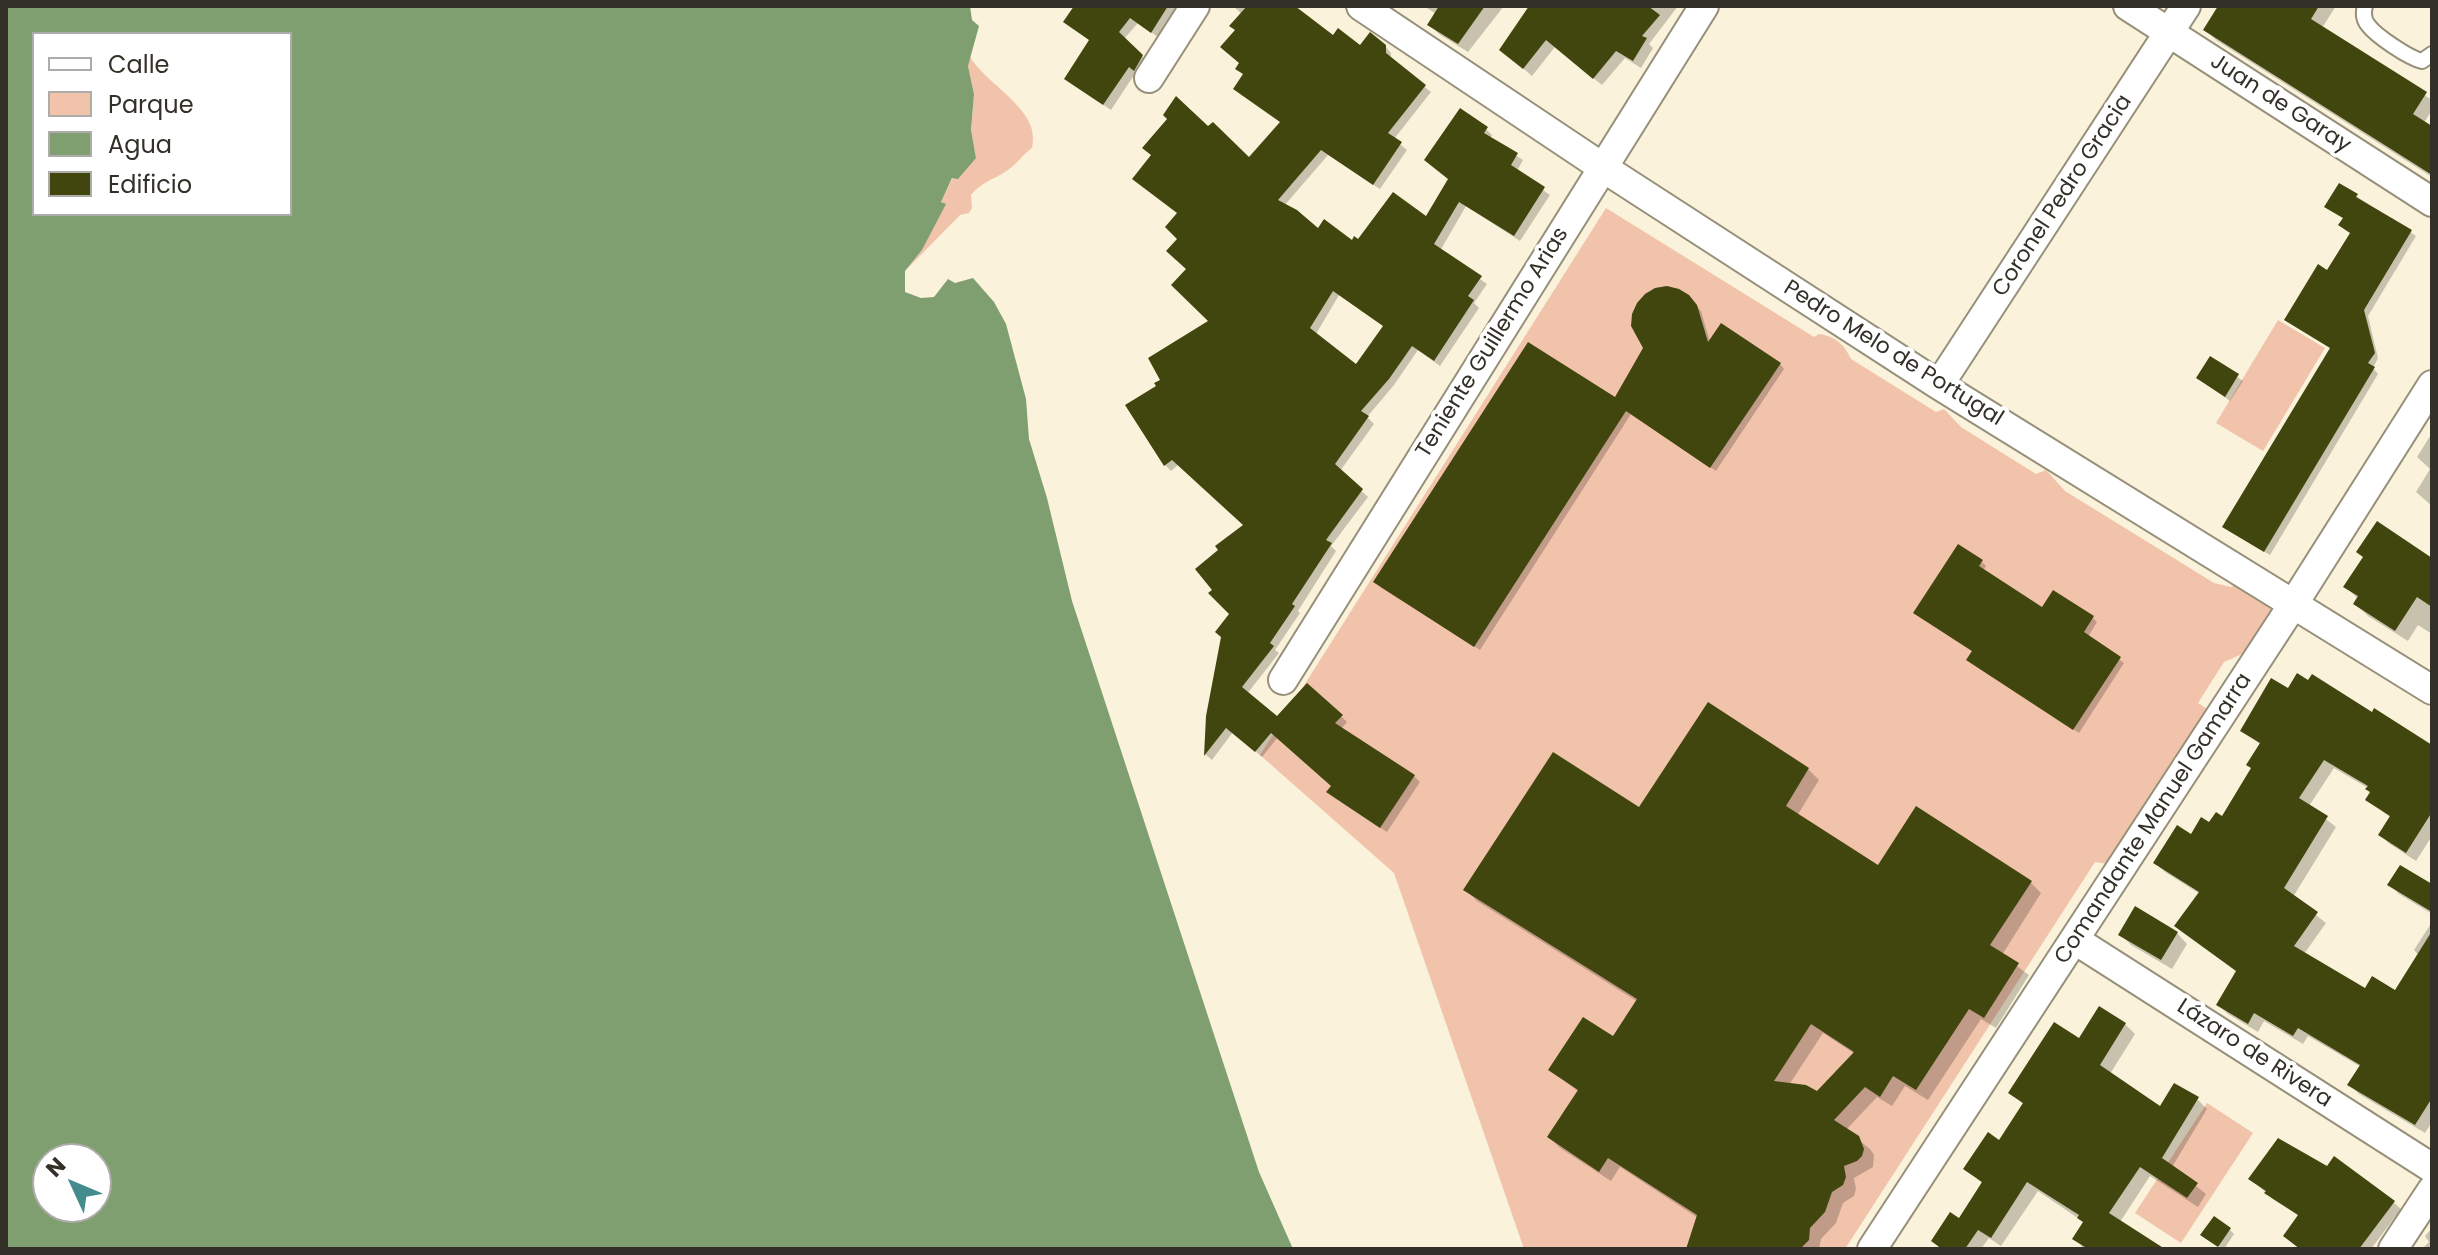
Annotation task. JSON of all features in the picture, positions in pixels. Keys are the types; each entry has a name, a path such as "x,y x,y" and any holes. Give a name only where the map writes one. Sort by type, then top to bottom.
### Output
{"street":[{"path":"1149,78 1195,6"},
{"name":"Pedro Melo de Portugal","path":"1361,6 1602,167 1939,385 2432,690"},
{"name":"Teniente Guillermo Arias","path":"1283,680 1704,6"},
{"name":"Juan de Garay","path":"2128,6 2432,202"},
{"name":"Coronel Pedro Gracia","path":"1939,385 2186,6"},
{"name":"Comandante Manuel Gamarra","path":"1872,1249 2294,603 2432,385"},
{"name":"Lázaro de Rivera","path":"2075,940 2432,1168"},
{"path":"2393,1249 2432,1190"}],"lane":[{"path":"2365,6 2363,13 2369,26 2412,58 2422,61 2432,54"}],"green space":[{"path":"969,55 1029,121 1033,134 1032,148 1011,168 975,191 971,195 972,208 969,213 960,215 905,271 922,250 945,204 941,202 953,177 976,158 971,131 974,94"},
{"path":"1606,208 1814,337 1819,334 1834,339 1851,359 1936,412 1944,409 1961,427 2036,474 2046,470 2065,491 2214,583 2231,587 2244,581 2276,608 2258,647 2224,662 2198,703 2209,710 2115,865 2095,862 1845,1249 1524,1249 1394,873 1260,755"},
{"path":"2278,320 2325,348 2263,451 2216,423"},
{"path":"2207,1103 2253,1133 2181,1243 2135,1213"}],"water":[{"path":"6,6 970,6 972,20 979,26 968,66 974,94 971,130 976,158 958,179 952,178 941,202 946,204 922,250 905,271 905,292 921,298 934,297 948,279 955,283 973,278 994,302 1006,324 1026,399 1029,439 1072,601 1259,1172 1293,1249 6,1249"}],"building":[{"path":"1074,6 1168,6 1151,33 1130,18 1119,32 1143,55 1134,71 1129,67 1103,105 1064,79 1089,40 1063,22"},
{"path":"1247,6 1295,6 1333,35 1338,28 1360,45 1370,32 1386,45 1386,53 1426,85 1388,133 1402,142 1373,185 1321,150 1278,200 1297,210 1318,228 1324,219 1352,240 1354,236 1358,239 1393,192 1426,216 1448,179 1424,160 1460,108 1488,127 1484,133 1518,153 1511,165 1545,187 1514,236 1459,202 1434,244 1482,276 1468,296 1474,300 1434,361 1412,346 1361,411 1369,416 1335,464 1363,489 1326,540 1332,543 1270,643 1274,646 1242,687 1277,716 1307,683 1343,715 1335,723 1415,775 1380,828 1326,792 1331,786 1271,733 1255,752 1226,728 1204,756 1206,716 1221,637 1215,632 1229,614 1208,593 1212,590 1195,569 1218,550 1215,546 1243,525 1172,460 1164,466 1125,405 1156,386 1154,383 1160,380 1148,358 1208,321 1171,285 1186,269 1166,251 1177,239 1165,227 1177,213 1132,179 1151,155 1142,148 1167,119 1163,115 1176,96 1208,126 1213,122 1249,157 1280,122 1233,89 1243,74 1235,69 1239,63 1220,47 1235,30 1229,26","holes":["1333,291 1383,326 1356,364 1310,328"]},
{"path":"1439,6 1485,6 1458,44 1427,25"},
{"path":"1529,6 1648,6 1660,15 1642,36 1647,38 1633,61 1616,51 1593,79 1546,40 1523,69 1499,50"},
{"path":"2218,6 2319,6 2311,19 2427,92 2413,114 2432,126 2432,175 2203,30"},
{"path":"2339,183 2358,194 2356,197 2412,230 2364,310 2375,353 2368,363 2375,367 2264,552 2222,527 2330,348 2284,320 2318,264 2327,270 2350,233 2338,225 2343,218 2324,207"},
{"path":"1667,286 1689,295 1697,305 1708,342 1721,323 1781,363 1710,468 1626,411 1474,647 1373,582 1528,342 1615,397 1643,348 1631,326 1637,303 1655,288"},
{"path":"2210,356 2239,374 2225,397 2196,378"},
{"path":"2377,521 2432,558 2432,607 2417,597 2395,631 2353,604 2358,596 2343,587 2363,557 2356,552"},
{"path":"1958,544 1983,560 1979,566 2042,607 2053,590 2094,616 2084,632 2121,657 2073,730 1966,660 1972,651 1913,613"},
{"path":"2297,673 2308,680 2312,674 2432,745 2432,812 2406,853 2378,835 2390,816 2365,800 2370,792 2365,789 2368,786 2324,760 2299,798 2328,816 2284,888 2318,912 2294,946 2365,988 2372,976 2395,990 2432,931 2432,1098 2415,1125 2347,1085 2360,1065 2298,1028 2293,1036 2254,1013 2248,1024 2216,1005 2236,971 2174,926 2199,892 2153,863 2177,825 2191,834 2201,817 2209,822 2216,812 2222,816 2251,768 2246,765 2260,743 2240,731 2271,678 2288,688"},
{"path":"1708,702 1809,768 1786,806 1878,865 1916,806 2032,881 1990,945 2019,963 1984,1018 1969,1009 1916,1090 1893,1076 1880,1097 1865,1087 1834,1120 1859,1136 1864,1149 1857,1161 1844,1166 1846,1177 1843,1185 1832,1192 1825,1212 1810,1228 1809,1240 1800,1249 1686,1249 1697,1215 1608,1158 1599,1172 1547,1137 1578,1090 1548,1070 1583,1017 1613,1036 1637,999 1463,890 1553,752 1639,807","holes":["1811,1024 1854,1052 1817,1091 1806,1085 1774,1081"]},
{"path":"2400,865 2432,884 2432,912 2387,885"},
{"path":"2135,906 2178,932 2161,960 2118,935"},
{"path":"2099,1006 2126,1023 2100,1065 2160,1106 2174,1083 2199,1097 2162,1158 2198,1183 2187,1198 2140,1167 2109,1213 2165,1249 2088,1249 2072,1239 2083,1222 2077,1218 2079,1215 2027,1182 1991,1238 1978,1230 1965,1249 1942,1249 1931,1241 1950,1212 1959,1218 1982,1182 1963,1169 1988,1132 1999,1140 2023,1103 2008,1093 2054,1022 2079,1038"},
{"path":"2278,1138 2327,1166 2334,1156 2395,1201 2359,1249 2300,1249 2283,1236 2298,1215 2248,1179"},
{"path":"2214,1216 2231,1228 2218,1247 2200,1235"}]}
